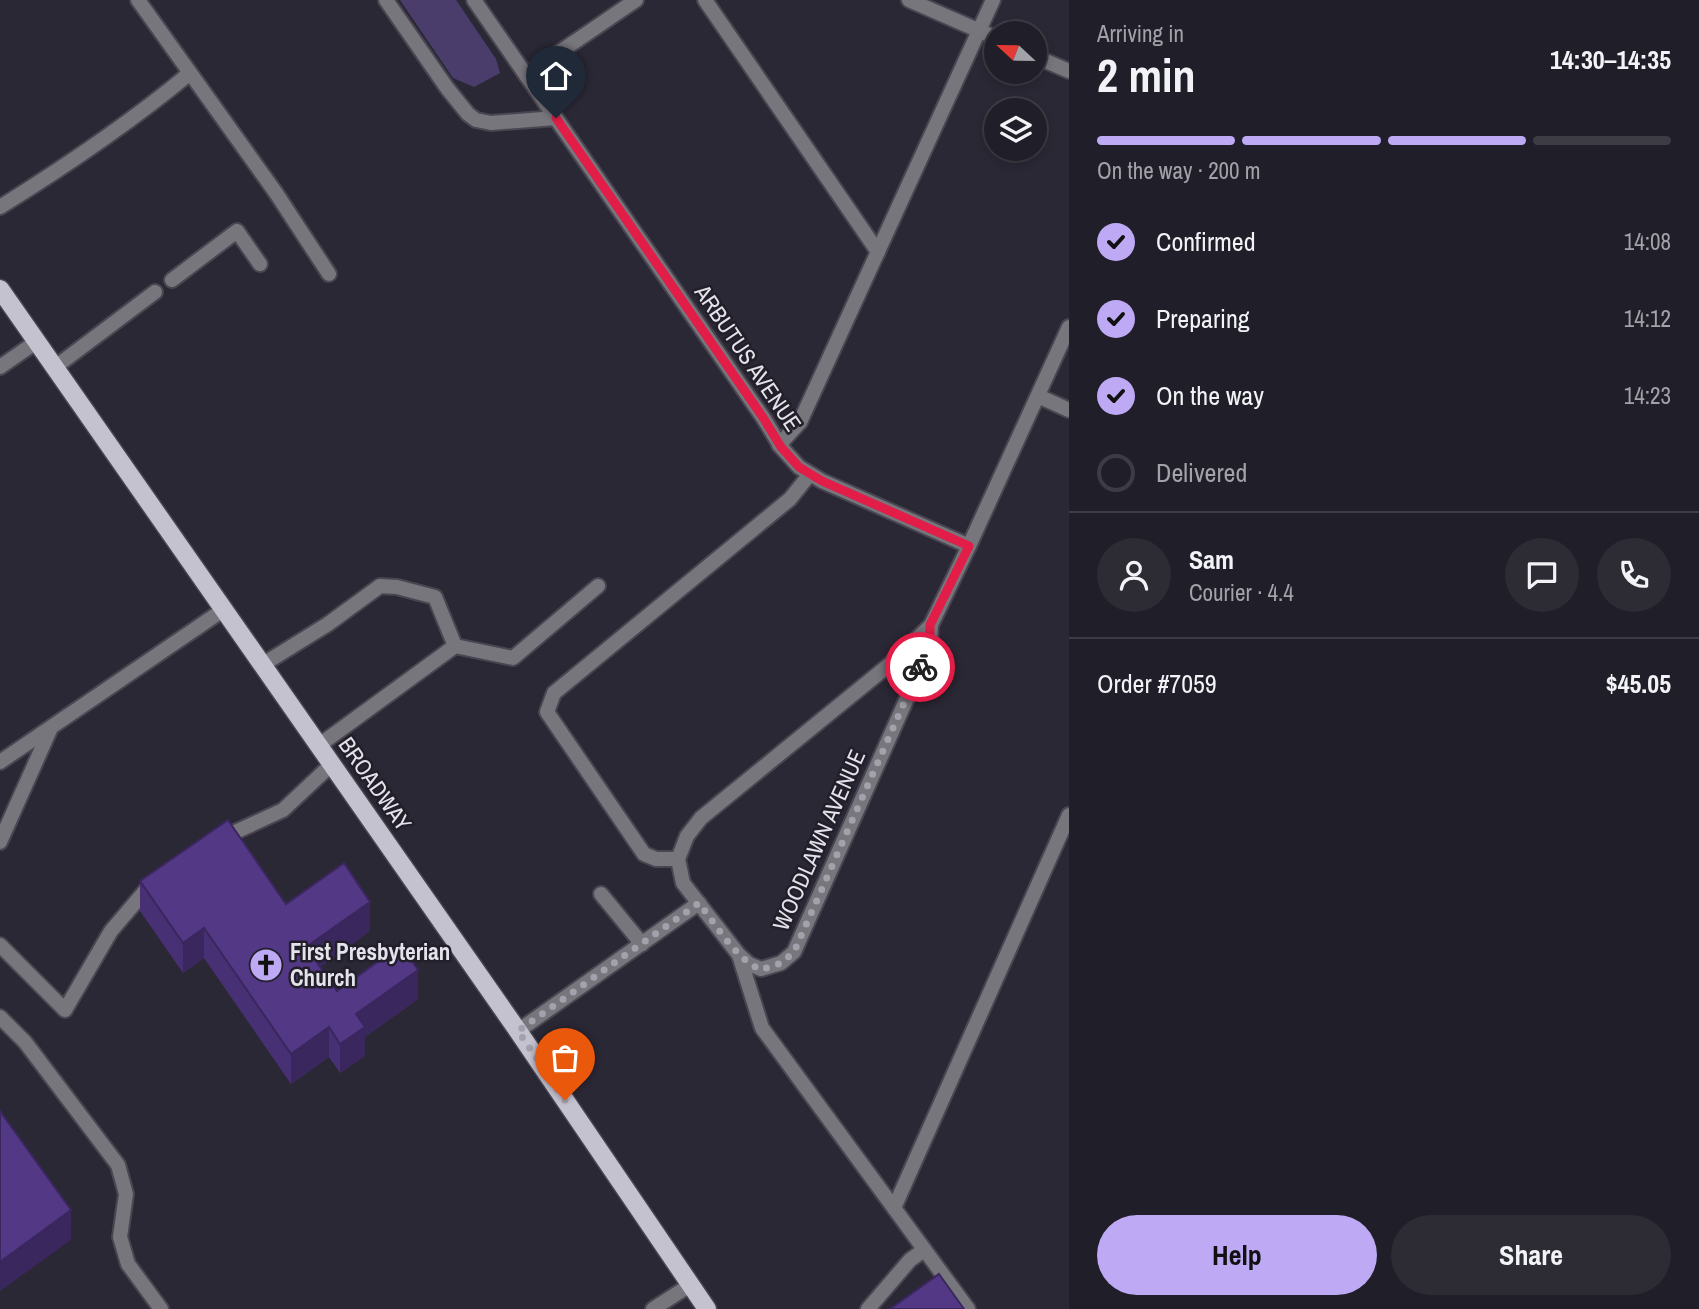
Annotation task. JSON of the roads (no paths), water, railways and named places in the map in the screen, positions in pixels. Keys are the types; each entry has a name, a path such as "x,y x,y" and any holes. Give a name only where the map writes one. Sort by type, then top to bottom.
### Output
{"main road":[{"name":"BROADWAY","path":"0,289 518,1031 707,1309"}],"street":[{"path":"138,0 276,193 329,274"},
{"path":"386,0 454,97 476,120 491,123 556,118"},
{"name":"ARBUTUS AVENUE","path":"474,0 764,419 779,445 799,467 822,481 969,546"},
{"path":"526,75 636,0"},
{"path":"705,0 878,252"},
{"path":"909,0 984,33"},
{"path":"779,445 800,422 993,0"},
{"path":"1047,61 1069,71"},
{"path":"0,207 102,140 190,73"},
{"path":"172,280 237,231 260,264"},
{"path":"54,368 155,292"},
{"name":"WOODLAWN AVENUE","path":"930,625 930,641 916,678 794,952 781,963 761,970 749,964 683,883 678,859 687,836 701,818 895,660 930,625 1069,327"},
{"path":"0,367 36,342"},
{"path":"1038,396 1069,410"},
{"path":"678,859 656,859 644,855 547,712 554,693 790,499 810,474"},
{"path":"262,665 328,624 380,586 397,587 435,597 455,646"},
{"path":"318,746 455,646 513,658 598,586"},
{"path":"0,762 223,610"},
{"path":"0,842 50,729"},
{"path":"204,846 283,810 331,765"},
{"path":"894,1208 1069,815"},
{"path":"0,945 65,1010 111,931 164,872"},
{"path":"601,894 642,944"},
{"path":"518,1031 699,903"},
{"path":"739,955 762,1028 968,1309"},
{"path":"0,1017 25,1042 118,1165 125,1194 120,1237 128,1264 161,1309"},
{"path":"868,1309 910,1260 924,1250"},
{"path":"653,1309 690,1285"}],"place":[{"name":"First Presbyterian Church","path":"266,965"}]}
